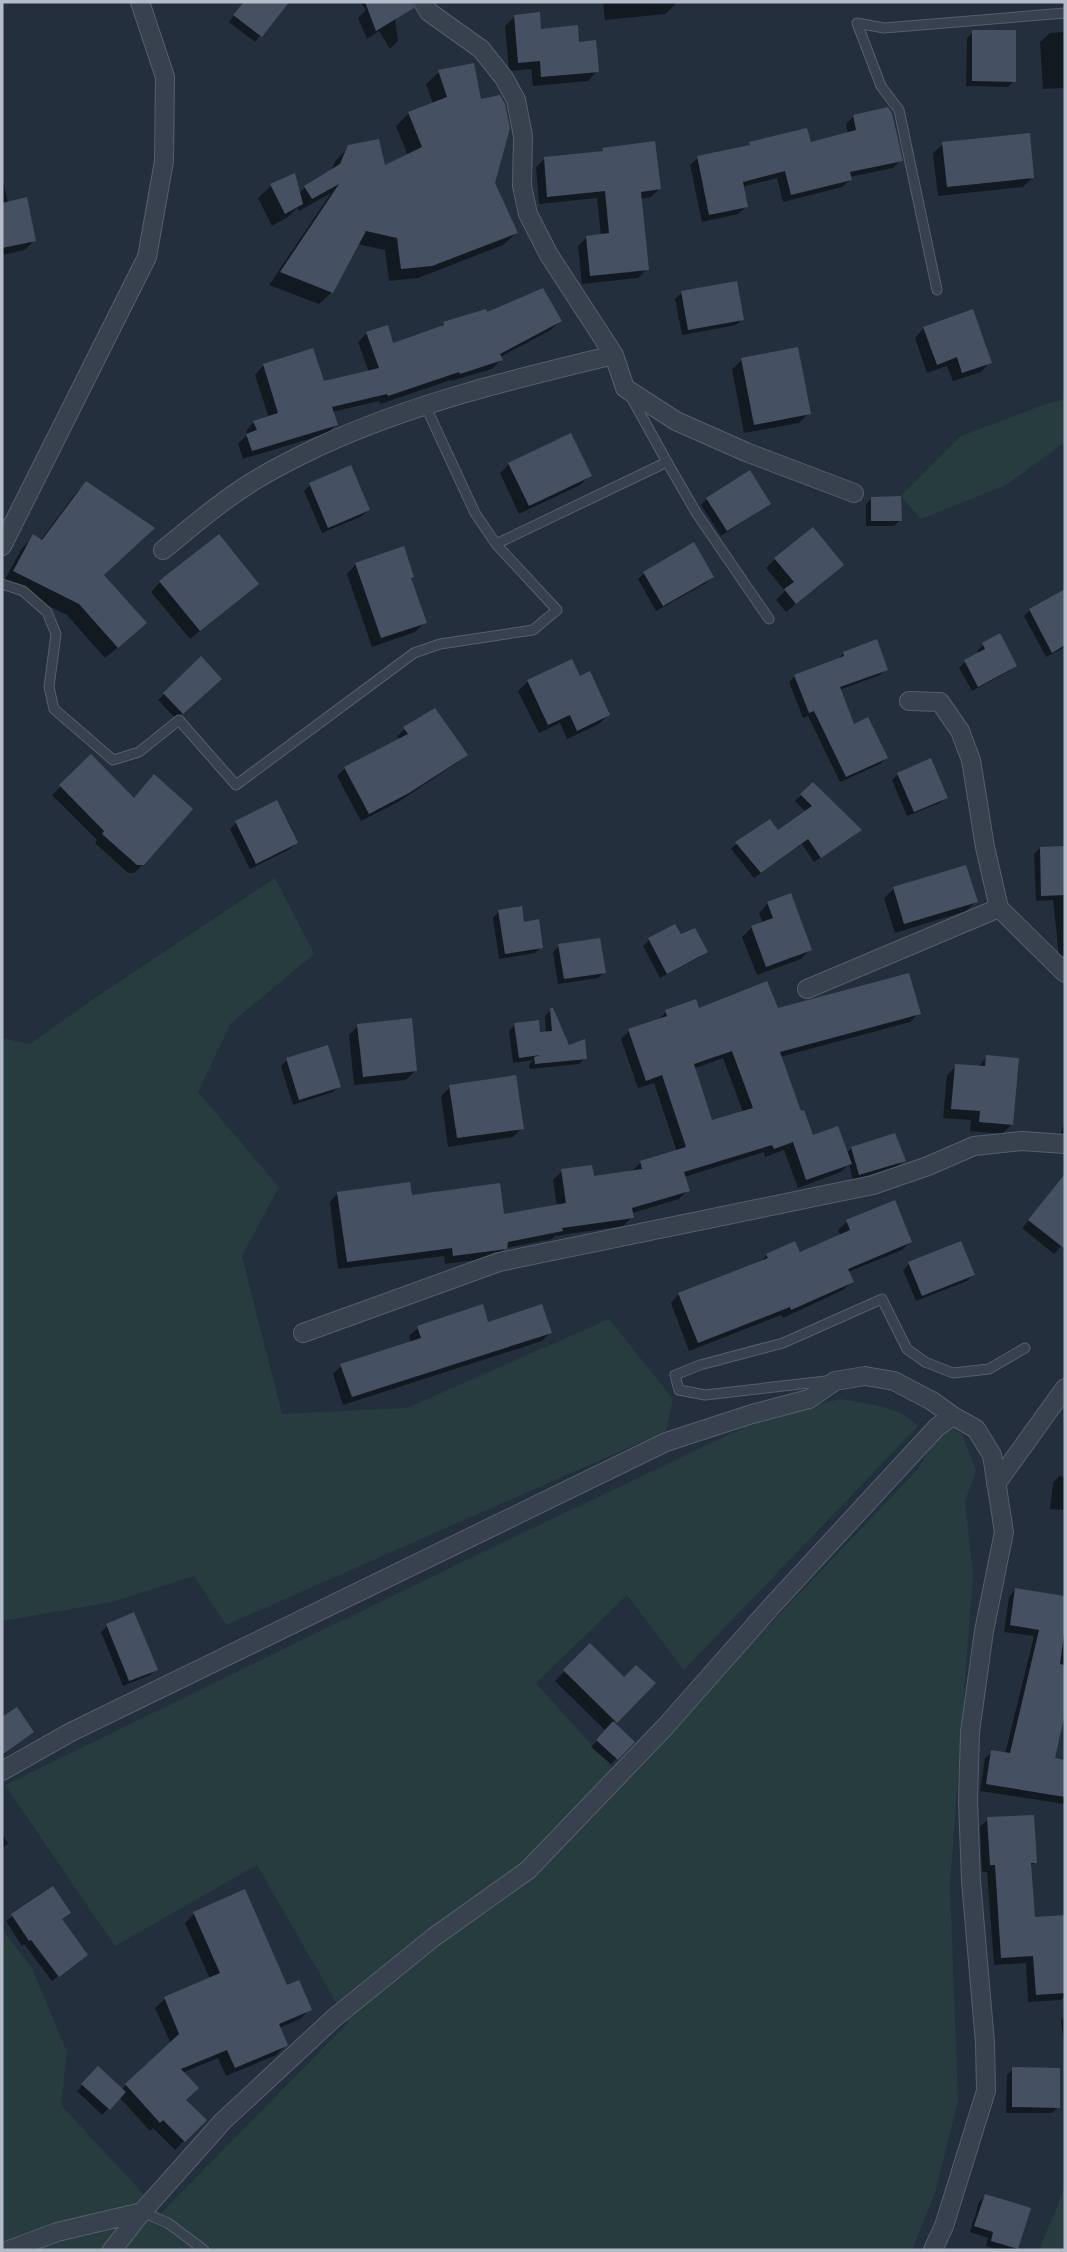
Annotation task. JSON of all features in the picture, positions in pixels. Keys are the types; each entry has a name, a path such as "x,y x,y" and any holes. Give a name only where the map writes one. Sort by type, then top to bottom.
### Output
{"street":[{"path":"2,546 147,257 164,161 165,77 140,2"},
{"path":"422,2 429,12 481,49 504,78 516,100 523,136 522,186 528,214 550,256 614,355 625,388 676,421 747,453 854,493"},
{"path":"163,550 243,487 293,459 353,431 425,405 505,381 614,355"},
{"path":"909,701 940,702 960,732 971,760 985,847 999,908 1065,973"},
{"path":"807,989 999,908"},
{"path":"303,1333 499,1262 873,1185 974,1146 1022,1141 1065,1144"},
{"path":"2,1771 71,1732 666,1442 809,1399 835,1381 865,1376 894,1381 976,1429 992,1455 1004,1532 984,1631 970,1732 971,1881 985,2043 986,2091 944,2227 933,2250"},
{"path":"996,1484 1065,1388"},
{"path":"112,2250 223,2121 334,2018 434,1937 528,1870 665,1727 937,1427 953,1416"},
{"path":"9,2250 57,2232 142,2212"}],"lane":[{"path":"937,290 899,110 881,86 858,23 884,28 1065,13"},
{"path":"625,388 697,514 769,619"},
{"path":"2,584 23,591 47,612 56,634 49,687 54,709 113,760 139,752 179,720 236,785 414,653 440,644 533,630 557,610 496,544 475,513 425,405"},
{"path":"496,544 667,462"},
{"path":"835,1381 705,1395 679,1390 675,1374 783,1343 882,1299 907,1349 925,1362 953,1373 989,1369 1025,1348"},
{"path":"142,2212 168,2223 204,2250"}],"green space":[{"path":"1065,399 1065,442 1006,485 921,519 901,496 961,436"},
{"path":"275,878 314,954 231,1023 198,1092 279,1187 242,1256 282,1414 407,1408 609,1319 673,1399 666,1431 226,1625 194,1576 112,1602 2,1621 2,1038 30,1044"},
{"path":"841,1399 892,1410 911,1419 918,1426 684,1670 627,1595 536,1683 622,1779 919,1468 943,1424 962,1434 976,1471 965,1501 973,1574 950,1885 958,2101 935,2193 912,2250 2,2250 2,1929 32,1968 67,2052 61,2105 161,2213 348,2023 257,1865 115,1946 5,1785 772,1414"},
{"path":"1065,2187 1065,2250 1039,2250"}],"building":[{"path":"244,2 289,2 262,37 233,15"},
{"path":"365,2 412,2 414,8 376,31"},
{"path":"540,12 541,29 578,25 579,42 596,40 599,72 541,77 540,61 518,63 514,15"},
{"path":"972,30 1016,30 1016,82 972,81"},
{"path":"474,63 481,99 500,95 505,104 510,128 495,183 518,233 432,266 401,269 397,238 366,231 333,293 280,272 339,184 312,199 304,186 340,164 348,145 379,139 385,165 422,147 408,112 447,97 438,70"},
{"path":"888,107 892,113 903,161 850,172 852,180 791,195 785,171 743,182 748,207 709,215 697,156 750,145 749,142 807,128 811,142 856,130 853,115"},
{"path":"1030,133 1034,178 947,187 942,142"},
{"path":"655,141 661,189 641,192 649,270 590,276 586,236 609,233 605,191 547,197 544,157 603,151 602,148"},
{"path":"295,173 303,204 285,214 270,184"},
{"path":"27,197 36,241 2,248 2,203"},
{"path":"737,281 744,320 688,330 681,291"},
{"path":"543,288 562,321 500,354 503,360 388,396 387,394 332,407 338,425 252,451 246,434 257,430 253,421 278,413 263,364 313,348 324,381 379,368 366,332 388,325 393,343 444,325 443,322 486,309 487,312"},
{"path":"973,309 992,363 962,373 957,357 937,365 923,327"},
{"path":"798,347 811,414 754,425 741,358"},
{"path":"571,433 592,476 529,506 508,463"},
{"path":"351,465 370,510 328,528 309,483"},
{"path":"750,470 771,504 727,531 706,498"},
{"path":"86,481 155,528 104,575 147,623 118,648 79,604 13,571 33,534 42,540"},
{"path":"901,496 902,521 871,521 871,497"},
{"path":"813,527 844,565 796,604 784,589 794,582 774,558"},
{"path":"219,534 259,584 200,631 159,581"},
{"path":"694,542 714,577 663,606 643,572"},
{"path":"404,546 414,577 411,578 427,623 381,638 355,563"},
{"path":"1065,589 1065,645 1052,653 1029,609"},
{"path":"1000,633 1017,666 978,687 964,660 985,649 982,643"},
{"path":"877,639 888,670 840,687 854,724 868,717 888,758 846,777 814,711 809,713 794,675 844,656 843,652"},
{"path":"201,656 222,679 183,714 163,693"},
{"path":"572,659 580,676 590,671 610,715 577,731 570,715 548,725 527,680"},
{"path":"435,708 468,755 409,793 369,814 344,767 408,734 403,727"},
{"path":"91,754 134,798 154,774 193,809 144,865 137,865 102,834 104,831 59,785"},
{"path":"931,758 948,798 914,812 897,773"},
{"path":"813,782 862,830 821,858 808,839 761,873 735,842 770,819 778,830 812,806 800,794"},
{"path":"277,800 298,843 256,864 235,821"},
{"path":"1065,846 1065,895 1041,896 1040,847"},
{"path":"966,865 978,902 904,924 893,887"},
{"path":"791,893 812,950 766,967 751,926 773,918 767,902"},
{"path":"522,906 524,922 539,919 543,948 505,954 498,910"},
{"path":"675,924 681,934 695,928 708,952 667,974 648,938"},
{"path":"600,938 606,973 564,979 558,944"},
{"path":"909,973 921,1014 780,1052 801,1111 804,1110 813,1135 838,1126 852,1164 806,1180 793,1142 774,1149 772,1145 684,1172 690,1191 632,1208 634,1218 562,1228 563,1231 508,1242 507,1249 453,1256 452,1248 347,1262 337,1192 410,1182 412,1195 500,1183 504,1214 566,1203 561,1169 592,1165 594,1176 642,1169 640,1161 686,1147 662,1075 646,1081 628,1029 667,1016 665,1010 696,999 699,1008 767,981 778,1008","holes":["732,1051 753,1108 712,1120 694,1064"]},
{"path":"550,1008 553,1008 569,1045 585,1039 587,1059 535,1064 534,1057 540,1055 519,1058 514,1023 539,1020 540,1032 552,1031"},
{"path":"412,1018 417,1071 363,1077 357,1024"},
{"path":"328,1045 341,1087 299,1100 286,1058"},
{"path":"986,1055 1019,1058 1013,1125 979,1122 980,1111 951,1109 955,1064 985,1066"},
{"path":"516,1075 524,1129 457,1138 449,1085"},
{"path":"895,1133 906,1161 859,1175 851,1147"},
{"path":"1065,1174 1065,1249 1028,1220"},
{"path":"895,1200 912,1242 848,1269 854,1282 791,1310 790,1307 698,1343 678,1293 768,1258 766,1254 795,1241 800,1252 850,1230 846,1220"},
{"path":"961,1241 975,1275 922,1296 908,1262"},
{"path":"483,1304 488,1322 542,1304 552,1333 352,1397 340,1364 421,1338 417,1326"},
{"path":"1015,1588 1065,1596 1065,1626 1060,1664 1065,1665 1065,1713 1055,1758 1065,1760 1065,1797 986,1784 991,1750 1010,1753 1039,1630 1010,1625"},
{"path":"134,1612 158,1670 129,1681 106,1624"},
{"path":"590,1643 624,1677 636,1665 656,1683 617,1723 563,1670"},
{"path":"17,1707 34,1732 2,1755 2,1717"},
{"path":"613,1721 635,1742 618,1760 596,1740"},
{"path":"1034,1815 1037,1863 1031,1863 1035,1917 1065,1915 1065,1993 1036,1995 1033,1956 1001,1958 995,1865 990,1865 987,1817"},
{"path":"53,1886 71,1913 62,1919 88,1955 59,1977 11,1914"},
{"path":"245,1889 287,1985 299,1980 312,2010 279,2024 287,2046 235,2068 227,2050 181,2069 199,2088 186,2100 207,2120 185,2142 163,2120 160,2123 125,2084 179,2034 164,1997 220,1973 193,1912"},
{"path":"98,2066 126,2092 110,2110 81,2084"},
{"path":"1012,2067 1060,2068 1060,2108 1012,2107"},
{"path":"985,2194 1031,2208 1018,2249 991,2241 993,2232 974,2226"}]}
